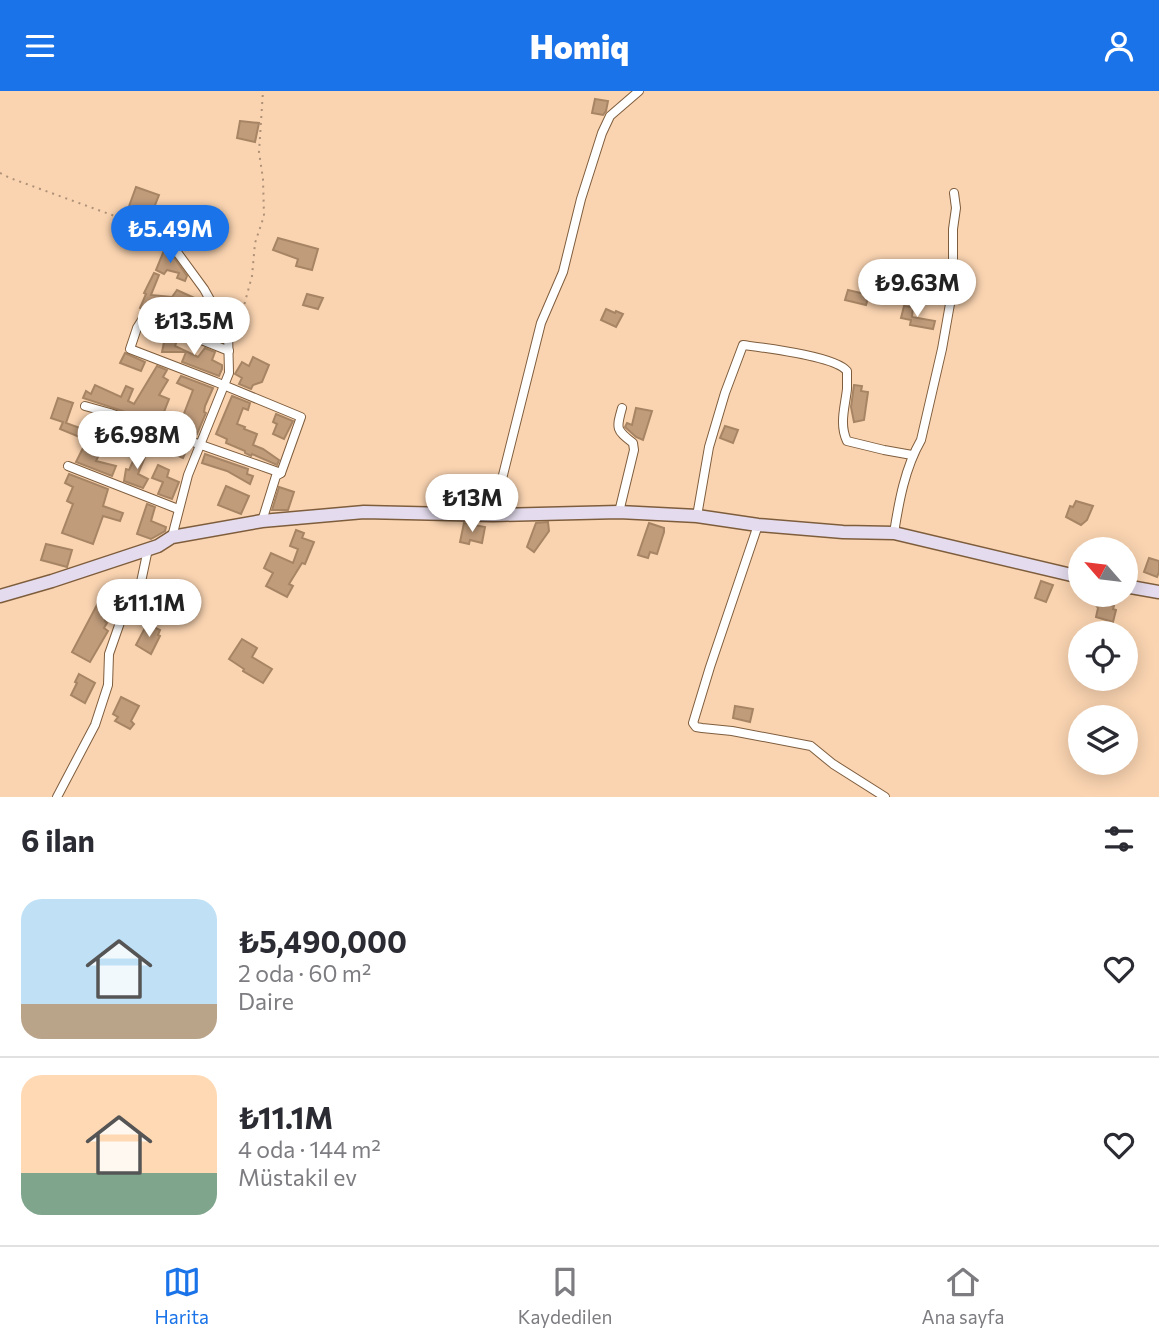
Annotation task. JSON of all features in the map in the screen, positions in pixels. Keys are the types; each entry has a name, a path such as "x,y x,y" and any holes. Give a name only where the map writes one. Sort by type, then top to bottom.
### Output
{"street":[{"path":"493,515 541,323 562,272 602,133 610,116 639,91"},
{"path":"894,533 912,455 921,440 949,314 953,286 953,229 957,208 954,193"},
{"path":"172,537 188,475 229,373 228,332 205,289 174,248"},
{"path":"229,351 144,317 130,349 301,417 281,473 276,476 262,521"},
{"path":"697,516 709,447 743,345 842,365 847,371 843,411 847,442 912,455"},
{"path":"85,406 281,473"},
{"path":"619,512 634,450 633,443 619,432 617,425 622,408"},
{"path":"68,466 178,509"},
{"path":"0,596 158,546 172,537 262,521 364,512 493,515 619,512 697,516 758,525 843,532 894,533 1068,574"},
{"path":"758,525 693,723 696,727 811,746 833,764 885,797"},
{"path":"57,797 95,725 108,685 109,654 123,614 141,582 148,549"},
{"path":"1138,588 1159,592"}],"path":[{"path":"228,332 238,328 252,276 255,243 264,216 259,152 263,91"},
{"path":"0,173 10,179 156,231 174,248"}],"building":[{"path":"595,99 608,101 603,115 592,113"},
{"path":"240,121 259,123 255,142 237,138"},
{"path":"136,187 159,195 149,220 127,212"},
{"path":"278,238 318,249 312,270 296,266 298,259 273,250"},
{"path":"165,248 187,276 185,281 177,278 179,273 167,270 164,274 156,270"},
{"path":"154,273 159,275 151,295 172,297 177,290 199,300 186,326 169,320 170,311 166,310 164,317 140,308"},
{"path":"848,290 869,295 866,305 845,300"},
{"path":"307,294 323,298 318,309 303,305"},
{"path":"904,306 913,307 912,317 935,321 933,329 910,325 911,320 901,318"},
{"path":"606,309 623,314 616,327 601,320"},
{"path":"166,333 178,338 175,346 198,357 205,348 215,352 212,360 222,365 219,376 182,362 186,352 162,352"},
{"path":"125,353 145,362 141,371 120,363"},
{"path":"253,357 269,365 262,382 253,385 251,389 239,384 242,378 235,374 242,362 249,366"},
{"path":"157,366 167,370 163,377 168,380 159,395 169,399 162,424 83,398 86,391 91,394 95,385 121,397 126,386 133,389 128,401 134,404"},
{"path":"181,376 213,388 197,434 173,427 178,415 183,416 193,390 177,383"},
{"path":"854,385 862,386 861,391 868,392 864,420 854,422 851,407"},
{"path":"232,396 250,403 248,410 243,408 237,424 257,434 253,445 279,460 277,465 245,453 216,434"},
{"path":"58,398 73,403 66,423 88,431 95,416 139,430 134,441 120,435 115,448 104,444 96,461 116,466 112,476 76,462 87,440 60,429 63,422 51,418"},
{"path":"636,408 652,411 643,440 625,427 627,423 632,425"},
{"path":"276,414 293,421 284,439 273,434 277,424 273,422"},
{"path":"725,426 738,430 733,443 720,438"},
{"path":"168,441 187,449 183,458 164,450"},
{"path":"139,448 147,452 138,474 148,479 143,488 124,481 126,469 129,470"},
{"path":"205,454 248,469 247,474 253,476 250,484 227,471 202,463"},
{"path":"158,465 169,470 167,477 179,482 172,499 158,494 163,482 152,478"},
{"path":"69,474 108,489 103,506 123,513 120,521 103,516 93,544 62,533 73,504 67,501 73,487 65,483"},
{"path":"226,486 249,496 241,514 218,505"},
{"path":"279,487 294,492 288,510 272,510"},
{"path":"1076,501 1093,506 1087,520 1081,525 1066,517 1070,506 1073,507"},
{"path":"147,504 155,507 151,521 166,527 165,531 151,539 137,534"},
{"path":"548,522 549,531 534,552 527,547 536,523"},
{"path":"464,523 485,527 482,543 470,540 469,544 460,542"},
{"path":"649,523 664,528 664,532 657,554 650,552 648,558 638,555"},
{"path":"296,530 304,533 302,538 314,542 305,564 302,563 289,584 293,586 287,597 266,586 273,573 264,568 271,553 293,563 298,549 290,546"},
{"path":"46,544 72,550 67,567 41,560"},
{"path":"1149,558 1159,561 1157,577 1144,572"},
{"path":"1041,581 1053,585 1046,602 1035,598"},
{"path":"99,601 108,606 103,613 108,616 104,628 108,631 90,662 72,652"},
{"path":"1114,607 1116,610 1113,621 1096,617 1098,608"},
{"path":"147,624 160,630 160,636 151,654 136,645"},
{"path":"242,639 257,648 252,657 272,669 263,683 229,659"},
{"path":"79,674 95,683 85,703 71,695"},
{"path":"121,697 139,706 130,729 115,721 118,717 113,714"},
{"path":"735,706 753,709 750,722 733,718"}]}
